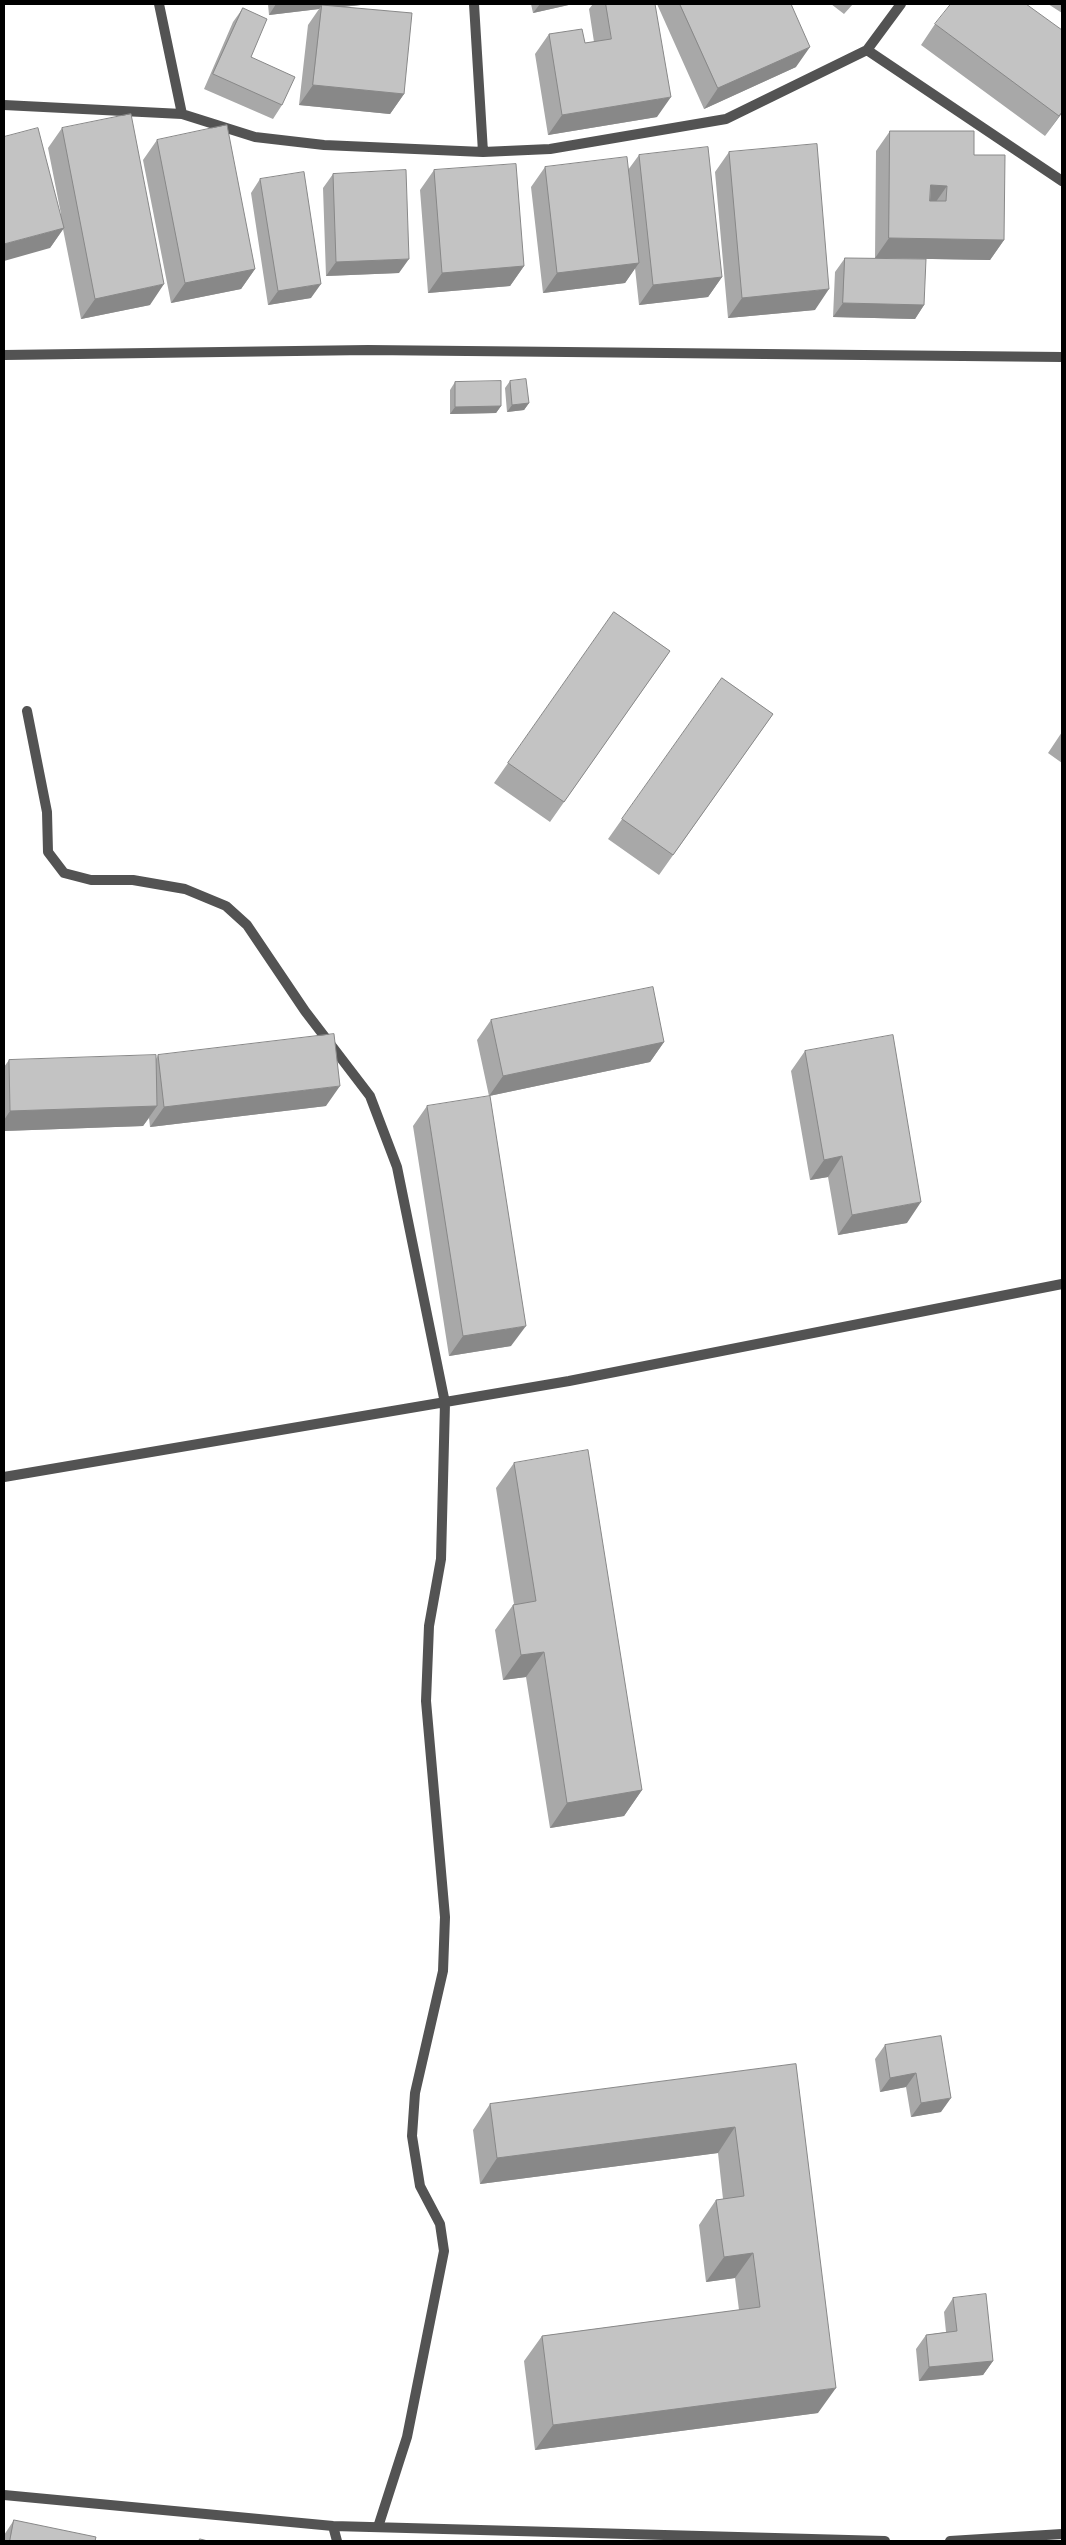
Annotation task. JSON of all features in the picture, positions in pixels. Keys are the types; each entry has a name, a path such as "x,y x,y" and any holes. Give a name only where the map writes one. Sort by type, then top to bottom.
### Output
{"street":[{"path":"159,4 182,114"},
{"path":"474,4 483,152"},
{"path":"4,104 182,114 255,137 324,145 483,152 550,149 726,119 867,50 901,4"},
{"path":"867,50 1062,181"},
{"path":"4,355 378,350 1062,357"},
{"path":"27,711 47,812 48,852 64,874 91,880 133,880 185,889 226,906 247,926 305,1011 370,1096 397,1167 445,1403 441,1559 429,1626 426,1701 445,1917 443,1971 415,2093 412,2136 420,2186 440,2224 444,2251 407,2437 378,2527"},
{"path":"4,1477 579,1379 1062,1284"},
{"path":"4,2495 333,2526 885,2541"},
{"path":"333,2526 337,2541"},
{"path":"950,2541 1062,2534"}],"building":[{"path":"606,4 655,4 671,97 562,115 549,34 582,29 585,43 611,39"},
{"path":"680,4 791,4 810,47 718,88"},
{"path":"951,4 1026,4 1062,30 1062,112 1059,116 935,24"},
{"path":"322,5 412,13 404,94 313,85"},
{"path":"243,8 267,19 251,57 295,77 282,105 213,74"},
{"path":"131,114 164,284 95,299 62,128"},
{"path":"227,125 255,269 185,283 157,140"},
{"path":"38,128 64,228 4,244 4,137"},
{"path":"890,131 974,131 974,155 1005,155 1004,240 889,238","holes":["931,185 947,186 946,201 930,201"]},
{"path":"817,144 829,289 742,298 729,152"},
{"path":"708,147 722,277 653,285 639,155"},
{"path":"627,157 639,263 557,273 545,167"},
{"path":"516,164 524,266 442,273 434,170"},
{"path":"406,170 409,259 336,262 333,174"},
{"path":"304,172 321,284 278,291 260,179"},
{"path":"845,258 926,259 924,305 843,303"},
{"path":"526,379 529,403 512,405 510,381"},
{"path":"501,381 501,406 455,407 455,382"},
{"path":"614,612 670,651 564,802 508,763"},
{"path":"722,678 773,714 673,855 622,819"},
{"path":"653,987 664,1042 503,1076 491,1020"},
{"path":"334,1034 340,1086 164,1107 158,1055"},
{"path":"893,1035 921,1202 852,1215 842,1156 824,1160 805,1051"},
{"path":"156,1055 157,1106 10,1111 9,1060"},
{"path":"490,1096 526,1326 463,1336 427,1106"},
{"path":"588,1450 642,1790 567,1803 544,1652 521,1655 513,1605 536,1601 514,1463"},
{"path":"941,2036 951,2098 921,2103 916,2073 890,2078 885,2045"},
{"path":"796,2064 836,2388 553,2425 542,2336 760,2307 753,2253 724,2257 716,2200 744,2196 735,2127 497,2158 490,2104"},
{"path":"986,2294 993,2361 929,2367 926,2335 957,2331 953,2298"},
{"path":"14,2520 96,2537 95,2541 10,2541"}]}
